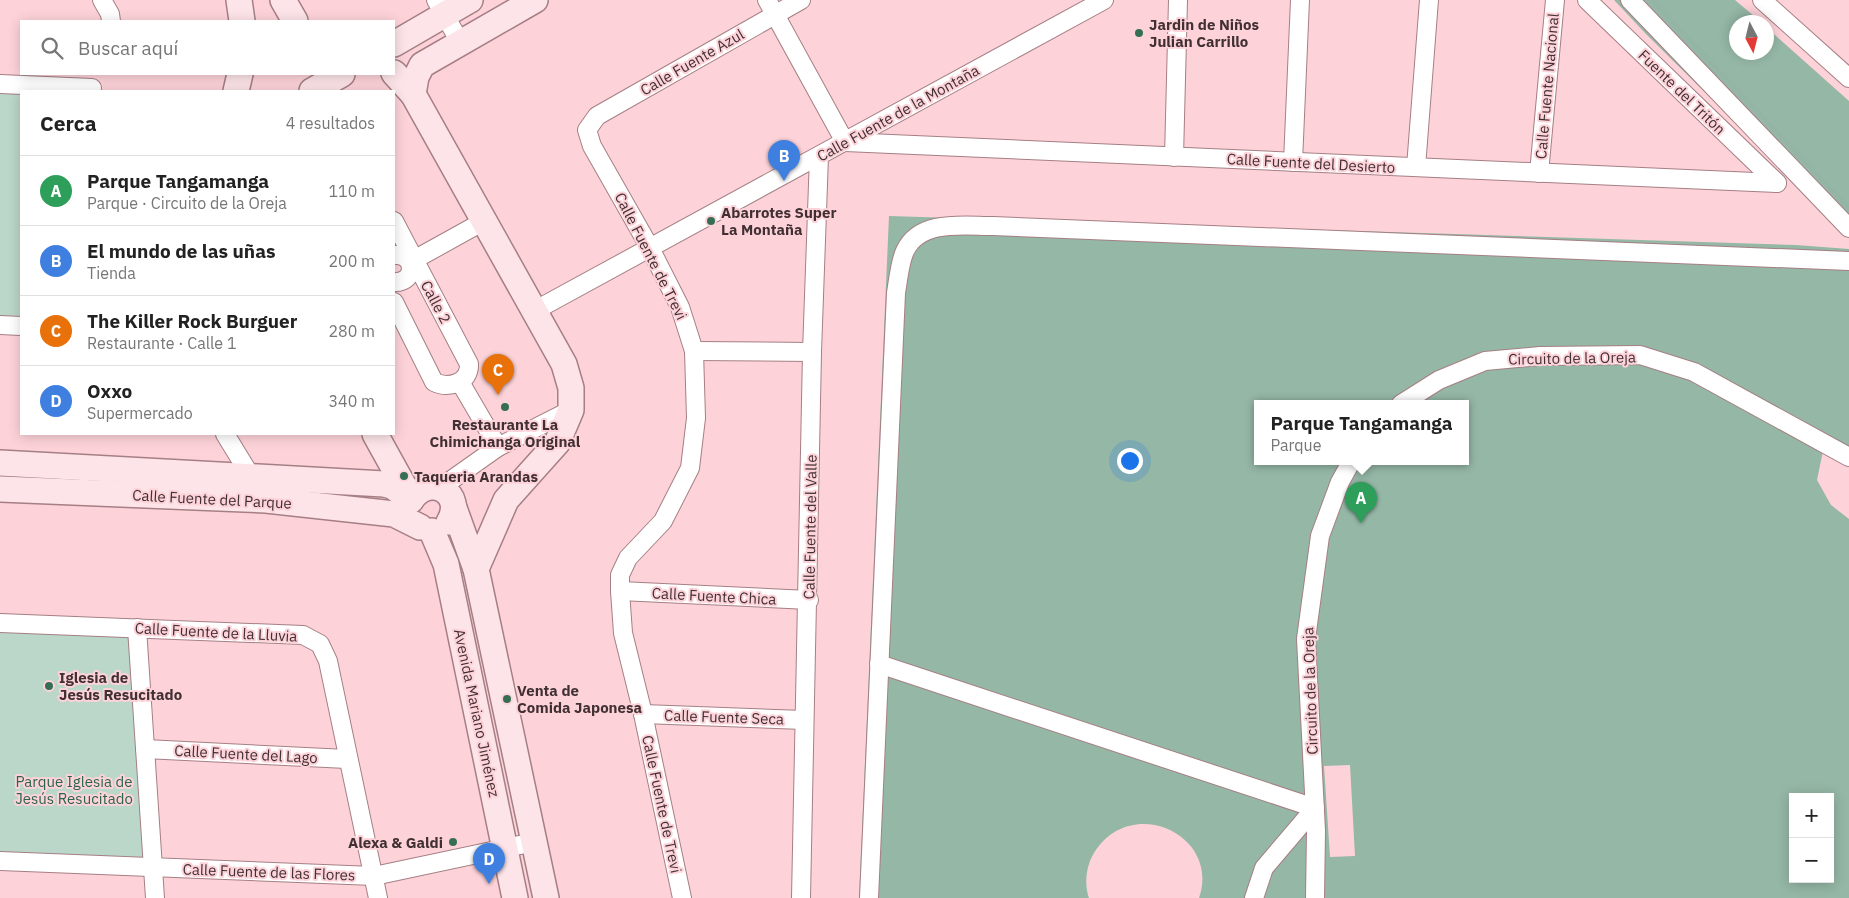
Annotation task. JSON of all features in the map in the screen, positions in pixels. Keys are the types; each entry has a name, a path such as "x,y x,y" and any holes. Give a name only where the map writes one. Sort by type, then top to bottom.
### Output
{"street":[{"path":"102,0 110,14 111,20"},
{"path":"239,0 242,20"},
{"path":"283,0 294,20"},
{"path":"395,43 440,7 470,0"},
{"path":"413,94 416,77 422,65 535,0"},
{"name":"Calle Fuente Azul","path":"588,130 597,116 771,7 801,0"},
{"name":"Calle Fuente de la Montaña","path":"534,311 1104,0"},
{"path":"1174,157 1178,0"},
{"path":"1293,162 1300,0"},
{"path":"1416,167 1429,0"},
{"name":"Calle Fuente Nacional","path":"1539,173 1554,0"},
{"name":"Fuente del Tritón","path":"1587,0 1778,183"},
{"path":"1630,0 1849,228"},
{"path":"1762,0 1849,78"},
{"path":"440,7 460,42"},
{"path":"771,7 845,142"},
{"path":"395,74 413,94 564,364 571,388 570,410 557,443 506,500 476,569"},
{"path":"236,90 240,75"},
{"path":"0,84 94,84"},
{"name":"Calle Fuente de Trevi","path":"588,130 592,146 650,248 680,307 694,351 696,418 690,468 663,521 628,558 620,575 623,633 643,714 682,898"},
{"name":"Calle Fuente del Desierto","path":"845,142 1778,183"},
{"name":"Calle Fuente del Valle","path":"801,898 804,720 809,600 812,352 819,156"},
{"path":"395,282 402,282 409,276 411,271 406,259 484,221"},
{"name":"Calle 2","path":"395,224 406,259 469,364 469,369 460,382"},
{"path":"869,898 896,293 904,251 916,235 940,226 993,226 1849,261"},
{"path":"395,304 434,382 449,386 460,382 498,447"},
{"path":"0,325 20,326"},
{"path":"694,351 812,352"},
{"name":"Circuito de la Oreja","path":"1407,400 1439,380 1485,361 1540,356 1640,355 1694,372 1849,457"},
{"path":"412,500 420,490 433,486 440,488 498,447 570,410"},
{"path":"226,435 266,500"},
{"path":"375,484 387,479 390,471 380,442"},
{"name":"Avenida Mariano Jiménez","path":"380,442 412,500 410,506 412,518 426,529 446,564 515,898"},
{"name":"Calle Fuente del Parque","path":"0,463 375,484 392,486 412,500"},
{"name":"Circuito de la Oreja","path":"1315,898 1315,808 1306,639 1320,536 1340,482 1349,465"},
{"name":"Avenida Mariano Jiménez","path":"440,488 450,496 476,569 546,898"},
{"name":"Calle Fuente del Parque","path":"0,489 266,500 394,514 426,529"},
{"path":"426,529 445,526 453,515 454,508"},
{"name":"Calle Fuente Chica","path":"620,591 809,600"},
{"name":"Calle Fuente de la Lluvia","path":"0,623 302,635 320,644 328,661 378,898"},
{"path":"137,628 155,898"},
{"path":"879,664 1315,808 1264,868 1254,898"},
{"name":"Calle Fuente Seca","path":"643,714 804,720"},
{"name":"Calle Fuente del Lago","path":"145,749 348,759"},
{"name":"Calle Fuente de las Flores","path":"0,861 374,876 534,842"}],"green space":[{"path":"1614,0 1735,0 1753,15 1729,15 1729,60 1774,60 1774,34 1849,101 1849,235"},
{"path":"0,84 20,91 20,326 0,325"},
{"path":"889,216 1796,245 1849,249 1849,464 1823,451 1817,480 1831,505 1849,519 1849,898 1199,898 1202,876 1197,856 1185,840 1169,829 1149,824 1129,826 1110,835 1094,853 1089,864 1087,887 1089,898 859,898","holes":["1350,765 1355,856 1330,857 1324,766"]},
{"name":"Parque Iglesia de Jesús Resucitado","path":"0,623 137,628 153,867 0,861"}],"waterway":[{"path":"1652,0 1849,208"}],"place":[{"name":"Jardin de Niños Julian Carrillo","path":"1139,33"},
{"name":"El mundo de las uñas","path":"784,181"},
{"name":"Abarrotes Super La Montaña","path":"711,221"},
{"name":"The Killer Rock Burguer","path":"498,395"},
{"name":"Restaurante La Chimichanga Original","path":"505,407"},
{"name":"Taqueria Arandas","path":"404,476"},
{"name":"Parque Tangamanga","path":"1361,523"},
{"name":"Iglesia de Jesús Resucitado","path":"49,686"},
{"name":"Venta de Comida Japonesa","path":"507,699"},
{"name":"Alexa & Galdi","path":"453,842"},
{"name":"Oxxo","path":"489,884"}]}
